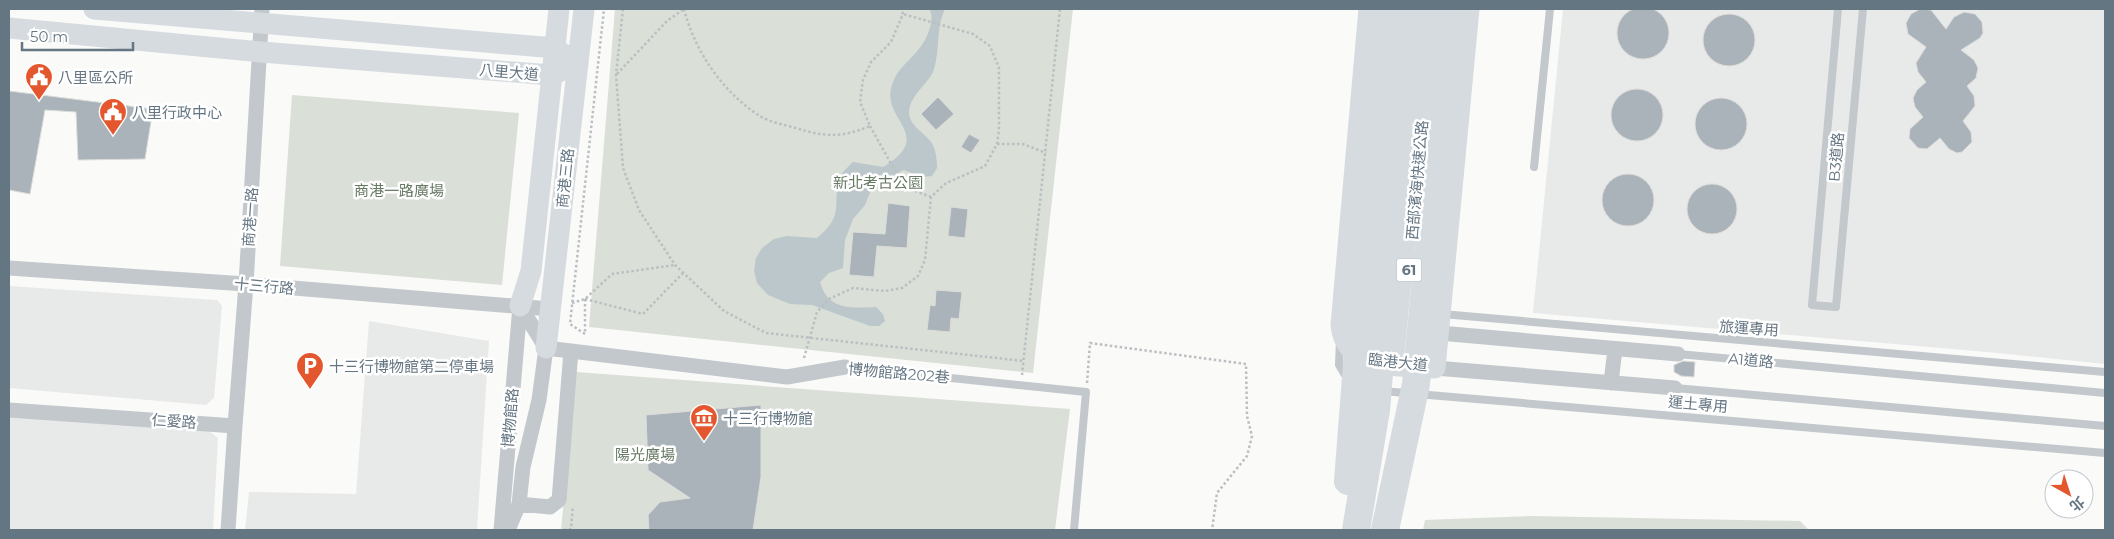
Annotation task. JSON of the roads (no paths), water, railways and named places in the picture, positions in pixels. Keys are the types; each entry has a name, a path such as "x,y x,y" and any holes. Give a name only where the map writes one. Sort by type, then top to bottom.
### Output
{"highway":[{"path":"1344,530 1369,209 1388,9"},
{"name":"西部濱海快速公路","path":"1356,530 1376,410 1409,9"},
{"name":"西部濱海快速公路","path":"1378,530 1395,414 1433,9"},
{"path":"1386,530 1416,384 1451,9"}],"street":[{"name":"八里大道","path":"94,9 262,16 555,48"},
{"name":"商港三路","path":"520,306 531,271 559,9"},
{"name":"商港三路","path":"546,348 584,9"},
{"name":"臨港大道","path":"1369,9 1341,325 1344,340 1356,356 1371,362 1435,368 1469,9"},
{"path":"1401,314 1418,9"},
{"path":"1390,364 1401,314 1427,9"},
{"name":"商港一路","path":"235,426 246,284 262,16"},
{"name":"八里大道","path":"9,28 261,52 552,75 578,64"},
{"path":"555,48 578,64"},
{"name":"十三行路","path":"9,268 246,284 550,309"},
{"path":"520,306 546,348"},
{"name":"博物館路","path":"500,530 520,306"},
{"name":"A1道路","path":"1401,314 1439,323 1615,349 1678,354"},
{"name":"博物館路","path":"508,530 518,504 523,467 539,400 546,348"},
{"name":"博物館路202巷","path":"546,348 787,377 844,367"},
{"path":"1611,383 1615,349"},
{"path":"518,504 550,507 559,500 571,351"},
{"path":"1435,368 1675,388"},
{"name":"仁愛路","path":"9,410 235,426"},
{"path":"228,530 235,426"}],"lane":[{"path":"1534,167 1550,9"},
{"name":"B3道路","path":"1838,9 1812,305 1836,307 1863,9"},
{"name":"旅運專用","path":"1401,314 1439,323 2105,372"},
{"name":"運土專用","path":"1341,325 1339,365 1352,384 1367,389 2105,453"},
{"name":"A1道路","path":"1678,354 2105,393"},
{"name":"博物館路202巷","path":"844,367 1086,392 1074,530"},
{"path":"1675,388 2105,426"}],"place":[{"name":"八里區公所","path":"39,101"},
{"name":"八里行政中心","path":"113,136"},
{"name":"十三行博物館第二停車場","path":"310,390"},
{"name":"十三行博物館","path":"704,442"}],"park label":[{"name":"新北考古公園","path":"878,182"},
{"name":"商港一路廣場","path":"399,190"},
{"name":"陽光廣場","path":"645,454"}]}
